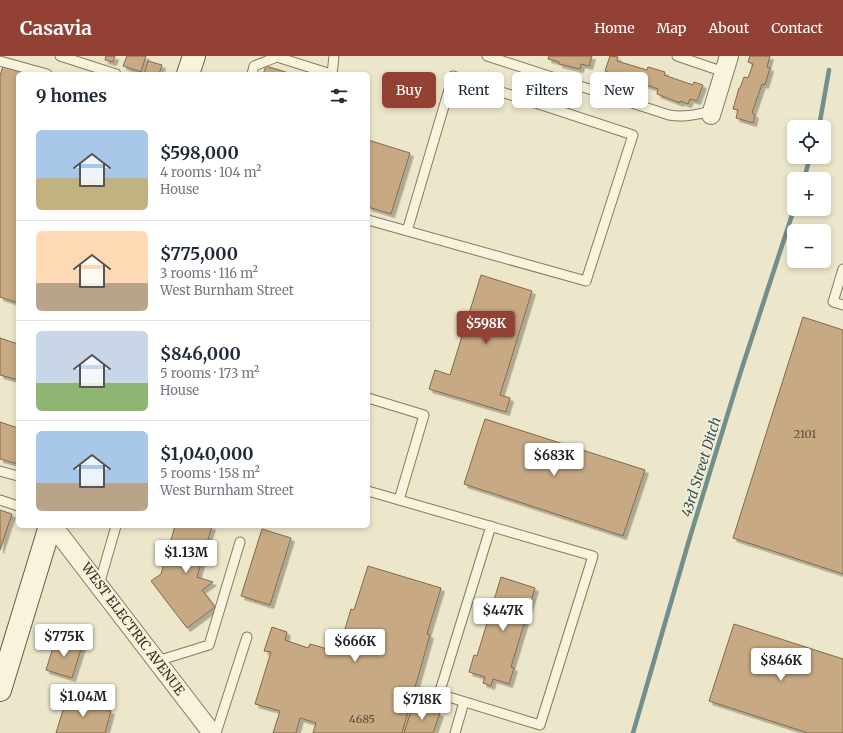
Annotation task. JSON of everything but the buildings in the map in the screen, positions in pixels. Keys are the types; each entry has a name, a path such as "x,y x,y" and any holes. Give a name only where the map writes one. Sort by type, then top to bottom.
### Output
{"street":[{"path":"189,72 194,56"},
{"path":"712,113 727,64"},
{"path":"2,676 51,528"},
{"name":"WEST ELECTRIC AVENUE","path":"54,528 212,733"}],"lane":[{"path":"60,56 110,72"},
{"path":"252,72 254,66 277,56 325,72"},
{"path":"331,72 334,56"},
{"path":"487,56 669,114 677,116 712,113"},
{"path":"677,56 727,64"},
{"path":"0,60 40,72"},
{"path":"370,221 407,231 586,281 633,135 453,76 407,231"},
{"path":"843,269 833,302 843,305"},
{"path":"370,399 424,415 399,500"},
{"path":"0,471 16,475"},
{"path":"370,492 491,526 594,556 540,725 439,694 491,526"},
{"path":"0,500 16,505"},
{"path":"99,585 115,528"},
{"path":"157,661 209,645 240,542"},
{"path":"216,733 246,637"},
{"path":"455,733 464,702"}],"waterway":[{"name":"43rd Street Ditch","path":"820,120 829,70"},
{"name":"43rd Street Ditch","path":"806,172 808,164"},
{"name":"43rd Street Ditch","path":"633,733 690,537 740,374 792,216"}]}
